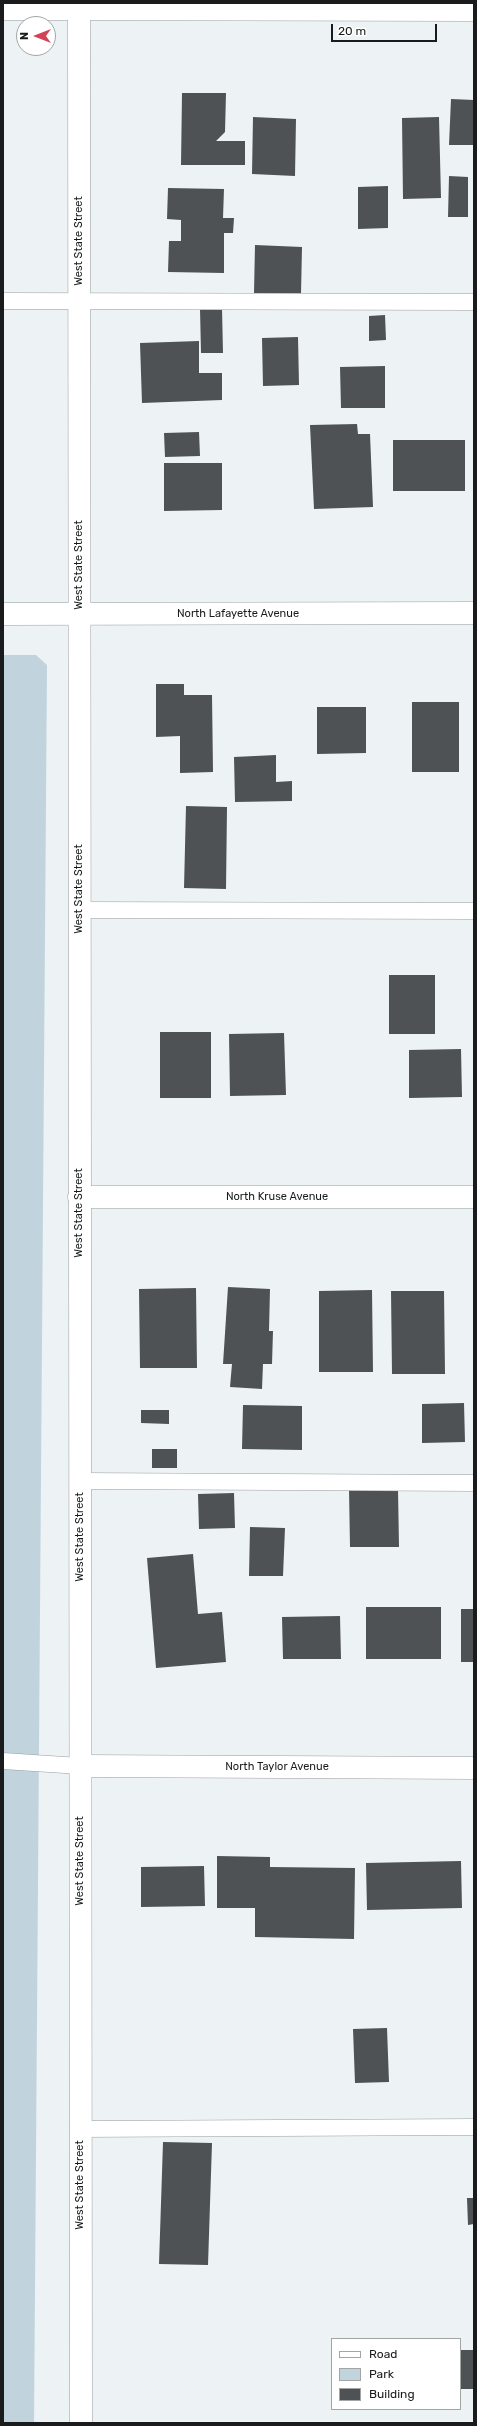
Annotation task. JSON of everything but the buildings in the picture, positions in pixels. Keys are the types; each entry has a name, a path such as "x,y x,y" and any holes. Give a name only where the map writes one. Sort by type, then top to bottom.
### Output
{"street":[{"path":"3,9 79,6 474,10"},
{"name":"West State Street","path":"79,6 81,2423"},
{"name":"North Lafayette Avenue","path":"3,614 474,613"},
{"name":"North Kruse Avenue","path":"79,1197 474,1197"},
{"name":"North Taylor Avenue","path":"80,1766 474,1768"}],"lane":[{"path":"3,301 474,302"},
{"path":"79,910 474,911"},
{"path":"80,1480 474,1483"},
{"path":"3,1761 80,1766"},
{"path":"80,2129 474,2127"}],"green space":[{"path":"3,655 36,655 47,665 34,2423 3,2423"}]}
